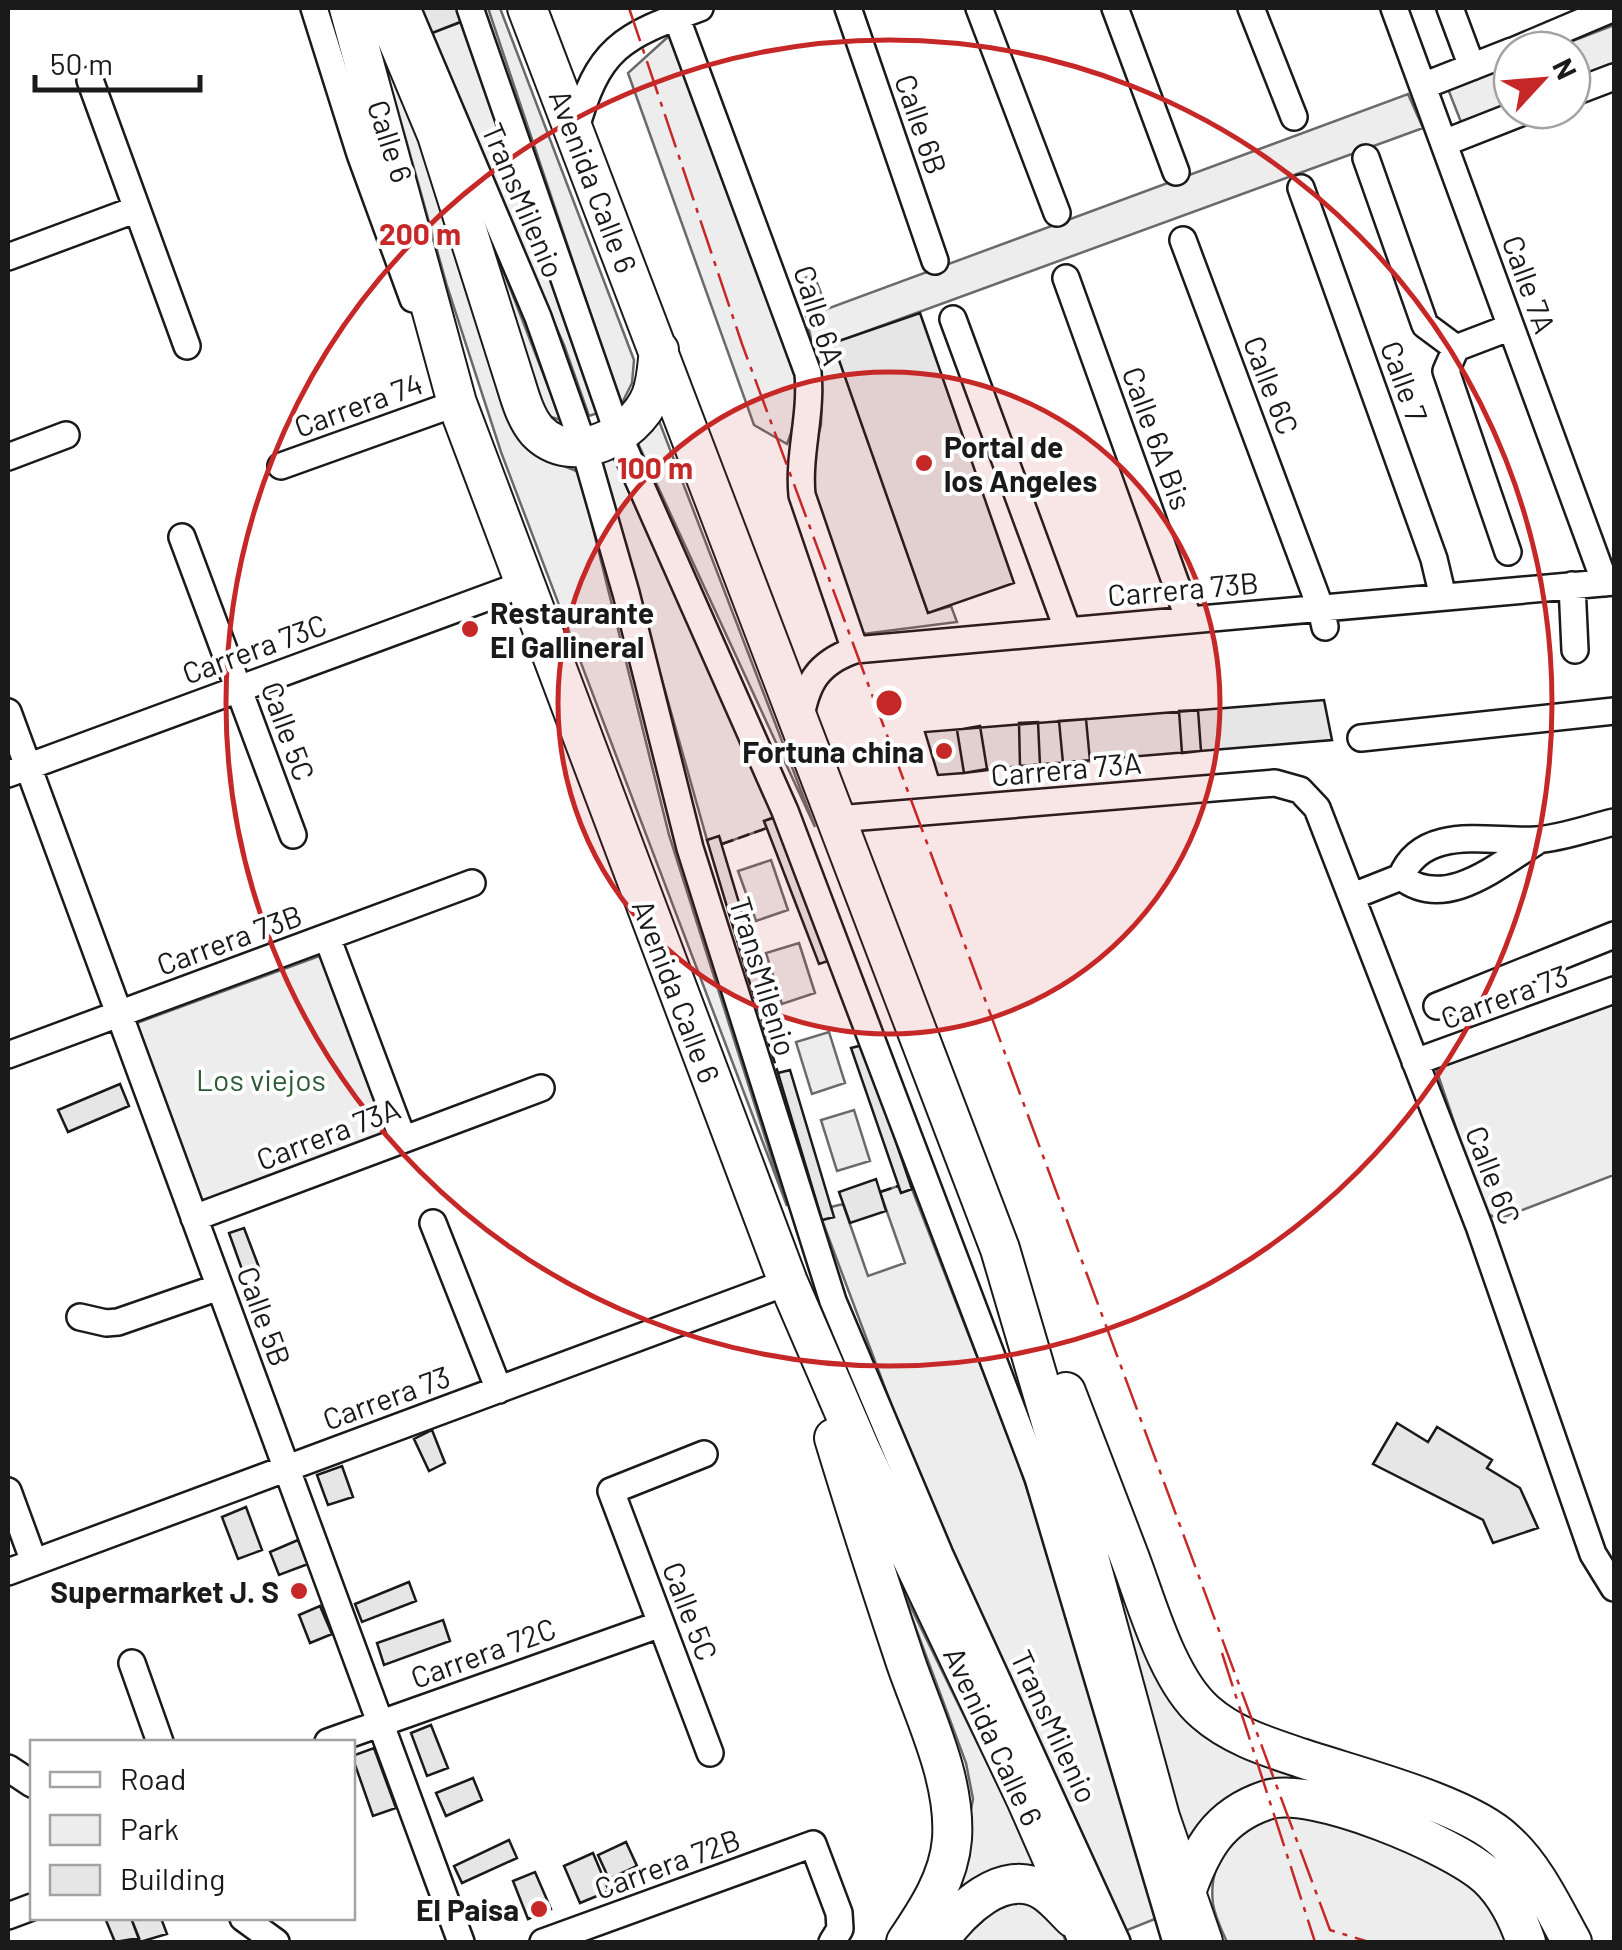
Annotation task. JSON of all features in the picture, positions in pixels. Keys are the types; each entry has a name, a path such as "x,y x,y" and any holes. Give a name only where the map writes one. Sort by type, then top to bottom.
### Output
{"highway":[{"name":"Avenida Calle 6","path":"349,8 457,403 788,1282 861,1451 1102,1938"},
{"path":"384,8 437,134 526,414 538,431 552,442 568,447 601,440 634,423 652,395 658,350"},
{"name":"Avenida Calle 6","path":"527,8 1000,1249 1066,1473 1135,1730 1176,1905 1203,1942"},
{"path":"1000,1249 1060,1378 1151,1615 1193,1700 1218,1722 1247,1738 1411,1794 1476,1821 1504,1839 1528,1867 1572,1942"},
{"path":"788,1282 866,1543 934,1741 952,1816 946,1870 936,1895 906,1942"},
{"path":"1176,1905 1205,1845 1226,1822 1271,1798 1300,1798 1397,1828 1469,1861 1486,1874 1507,1900 1526,1942"},
{"path":"938,1942 957,1916 984,1895 1024,1883 1042,1890 1102,1938"}],"street":[{"name":"Calle 6","path":"314,8 392,246 457,403"},
{"name":"TransMilenio","path":"406,8 538,316 785,811 1038,1478 1176,1905 1176,1942"},
{"name":"TransMilenio","path":"470,8 601,440 626,593 690,848 806,1225 833,1301 1102,1938"},
{"name":"Calle 6B","path":"848,8 935,261"},
{"path":"979,8 1058,213"},
{"path":"1115,8 1176,172"},
{"path":"1252,8 1294,117"},
{"name":"Calle 7A","path":"1394,8 1610,582"},
{"path":"1450,8 1472,67"},
{"path":"1561,30 1614,8"},
{"path":"575,132 591,84 612,51 683,10"},
{"name":"Calle 6A","path":"683,10 808,373 811,402 800,469 802,495 855,650"},
{"path":"1423,86 1492,59"},
{"path":"90,80 187,346"},
{"path":"1444,143 1492,124"},
{"path":"1366,158 1425,325 1456,348"},
{"name":"Calle 7","path":"1301,188 1434,559 1443,597"},
{"path":"8,257 137,209"},
{"name":"Calle 6C","path":"1183,240 1323,618"},
{"name":"Calle 6A Bis","path":"1066,278 1189,620"},
{"path":"954,320 1068,631"},
{"path":"1508,552 1446,371 1456,348 1512,327"},
{"name":"Carrera 74","path":"281,466 457,403"},
{"path":"8,457 66,435"},
{"name":"Calle 5C","path":"182,537 293,836"},
{"name":"Carrera 73B","path":"800,722 804,694 811,680 822,666 855,650 1068,631 1104,638 1189,620 1323,618 1443,597 1610,582"},
{"name":"Carrera 73C","path":"18,770 524,584"},
{"path":"1572,585 1575,650"},
{"path":"1360,738 1614,711"},
{"name":"Calle 5B","path":"8,712 18,770 119,1014 461,1942"},
{"name":"Carrera 73A","path":"837,819 1275,784 1300,790"},
{"name":"Calle 6C","path":"1300,790 1317,808 1352,896 1479,1226 1594,1554 1614,1588"},
{"path":"1352,896 1401,876 1408,861 1421,849 1442,841 1539,840 1614,822"},
{"path":"1401,876 1417,889 1439,892 1464,884 1539,840"},
{"name":"Carrera 73B","path":"8,1055 472,884"},
{"path":"1437,1006 1614,935"},
{"path":"327,937 404,1139"},
{"name":"Carrera 73","path":"1415,1062 1614,990"},
{"name":"Carrera 73A","path":"194,1218 541,1088"},
{"path":"433,1224 499,1390"},
{"name":"Carrera 73","path":"8,1572 788,1282"},
{"path":"80,1317 118,1322 219,1287"},
{"name":"Calle 5C","path":"704,1454 611,1491 710,1753"},
{"path":"8,1491 34,1562"},
{"name":"Carrera 72C","path":"334,1740 660,1624"},
{"path":"132,1663 159,1740"},
{"path":"8,1768 30,1783"},
{"name":"Carrera 72B","path":"543,1942 813,1844 840,1913 840,1929 832,1942"},
{"path":"246,1920 276,1942"}],"green space":[{"path":"369,8 546,459 579,472 669,835 787,1206 501,452 447,286"},
{"path":"488,8 500,8 634,360 632,383 621,405"},
{"path":"464,21 598,413 589,416 564,345 427,35"},
{"path":"1614,25 1614,67 1592,75 1592,33"},
{"path":"670,35 791,351 796,398 787,444 754,425 628,73"},
{"path":"1492,72 1492,110 1461,122 1448,89"},
{"path":"1408,94 1423,128 834,343 928,613 951,606 957,622 863,634 814,489 813,455 821,425 822,389 798,280 814,275 827,309"},
{"path":"483,218 561,420 551,417 536,403"},
{"path":"656,413 815,827 635,437"},
{"path":"616,456 776,816 764,821 767,828 722,844 719,836 707,840 601,463"},
{"path":"771,860 788,910 756,921 738,871"},
{"path":"799,943 815,993 782,1004 766,953"},
{"name":"Los viejos","path":"322,955 389,1135 201,1204 134,1024"},
{"path":"1614,1004 1614,1175 1499,1219 1485,1213 1436,1069"},
{"path":"829,1032 845,1083 812,1094 796,1042"},
{"path":"854,1110 870,1161 837,1171 821,1120"},
{"path":"898,1186 901,1193 912,1189 1018,1462 1076,1637 1160,1917 1125,1931 1019,1697 944,1545 822,1220 833,1217 831,1207 843,1204 868,1276 905,1263 880,1192"},
{"path":"1118,1563 1164,1686 1486,1840 1556,1942 1539,1942 1523,1898 1330,1791 1190,1852 1108,1565"},
{"path":"899,1583 1043,1877 943,1911 964,1848 973,1799 966,1763"},
{"path":"1278,1813 1312,1813 1439,1857 1485,1894 1515,1942 1227,1942 1213,1904 1215,1872 1239,1837"},
{"path":"1033,1897 1059,1924 1066,1942 960,1942 1004,1901"}],"building":[{"path":"416,8 464,8 468,19 427,35"},
{"name":"Portal de los Angeles","path":"920,313 1014,583 928,613 833,343"},
{"path":"1324,700 1332,740 964,773 938,775 925,732"},
{"path":"1198,710 1201,751 1182,753 1179,711"},
{"path":"1086,719 1090,761 1063,763 1059,721"},
{"path":"1038,722 1040,765 1020,766 1019,723"},
{"path":"980,726 987,769 964,773 957,730"},
{"path":"776,817 831,960 819,964 764,821"},
{"path":"719,836 763,983 751,987 707,840"},
{"path":"863,1045 912,1189 901,1193 851,1048"},
{"path":"790,1070 834,1217 822,1220 778,1073"},
{"path":"120,1084 129,1106 68,1132 58,1110"},
{"path":"876,1179 886,1211 850,1223 839,1192"},
{"path":"244,1228 260,1270 244,1275 229,1233"},
{"path":"1397,1423 1428,1442 1437,1427 1492,1460 1487,1468 1520,1488 1538,1528 1493,1543 1483,1520 1373,1464"},
{"path":"432,1430 445,1463 429,1471 414,1439"},
{"path":"342,1466 353,1497 328,1505 317,1475"},
{"path":"246,1507 262,1550 238,1559 222,1517"},
{"path":"298,1540 308,1564 279,1575 270,1552"},
{"path":"409,1582 416,1601 362,1622 355,1604"},
{"path":"320,1606 332,1634 310,1643 299,1615"},
{"path":"443,1620 450,1641 384,1665 377,1643"},
{"path":"431,1725 448,1768 427,1776 411,1733"},
{"path":"374,1748 396,1808 373,1816 355,1755"},
{"path":"473,1778 482,1800 446,1816 436,1793"},
{"path":"509,1840 517,1858 462,1883 454,1866"},
{"path":"626,1842 637,1866 609,1879 598,1855"},
{"path":"593,1853 609,1891 580,1903 564,1866"},
{"path":"535,1872 551,1909 528,1919 513,1881"},
{"path":"106,1920 132,1920 139,1938 115,1942"},
{"path":"132,1920 162,1920 167,1934 140,1942"}],"fence":[{"path":"722,844 767,828"},
{"path":"751,987 778,1073"},
{"path":"880,1192 898,1186"}],"power":[{"path":"629,8 742,344 1330,1930 1369,1942"},
{"path":"1222,1653 1315,1942"}],"place":[{"name":"Portal de los Angeles","path":"924,463"},
{"name":"Restaurante El Gallineral","path":"470,629"},
{"name":"Fortuna china","path":"944,751"},
{"name":"Supermarket J. S","path":"299,1591"},
{"name":"El Paisa","path":"539,1909"}]}
